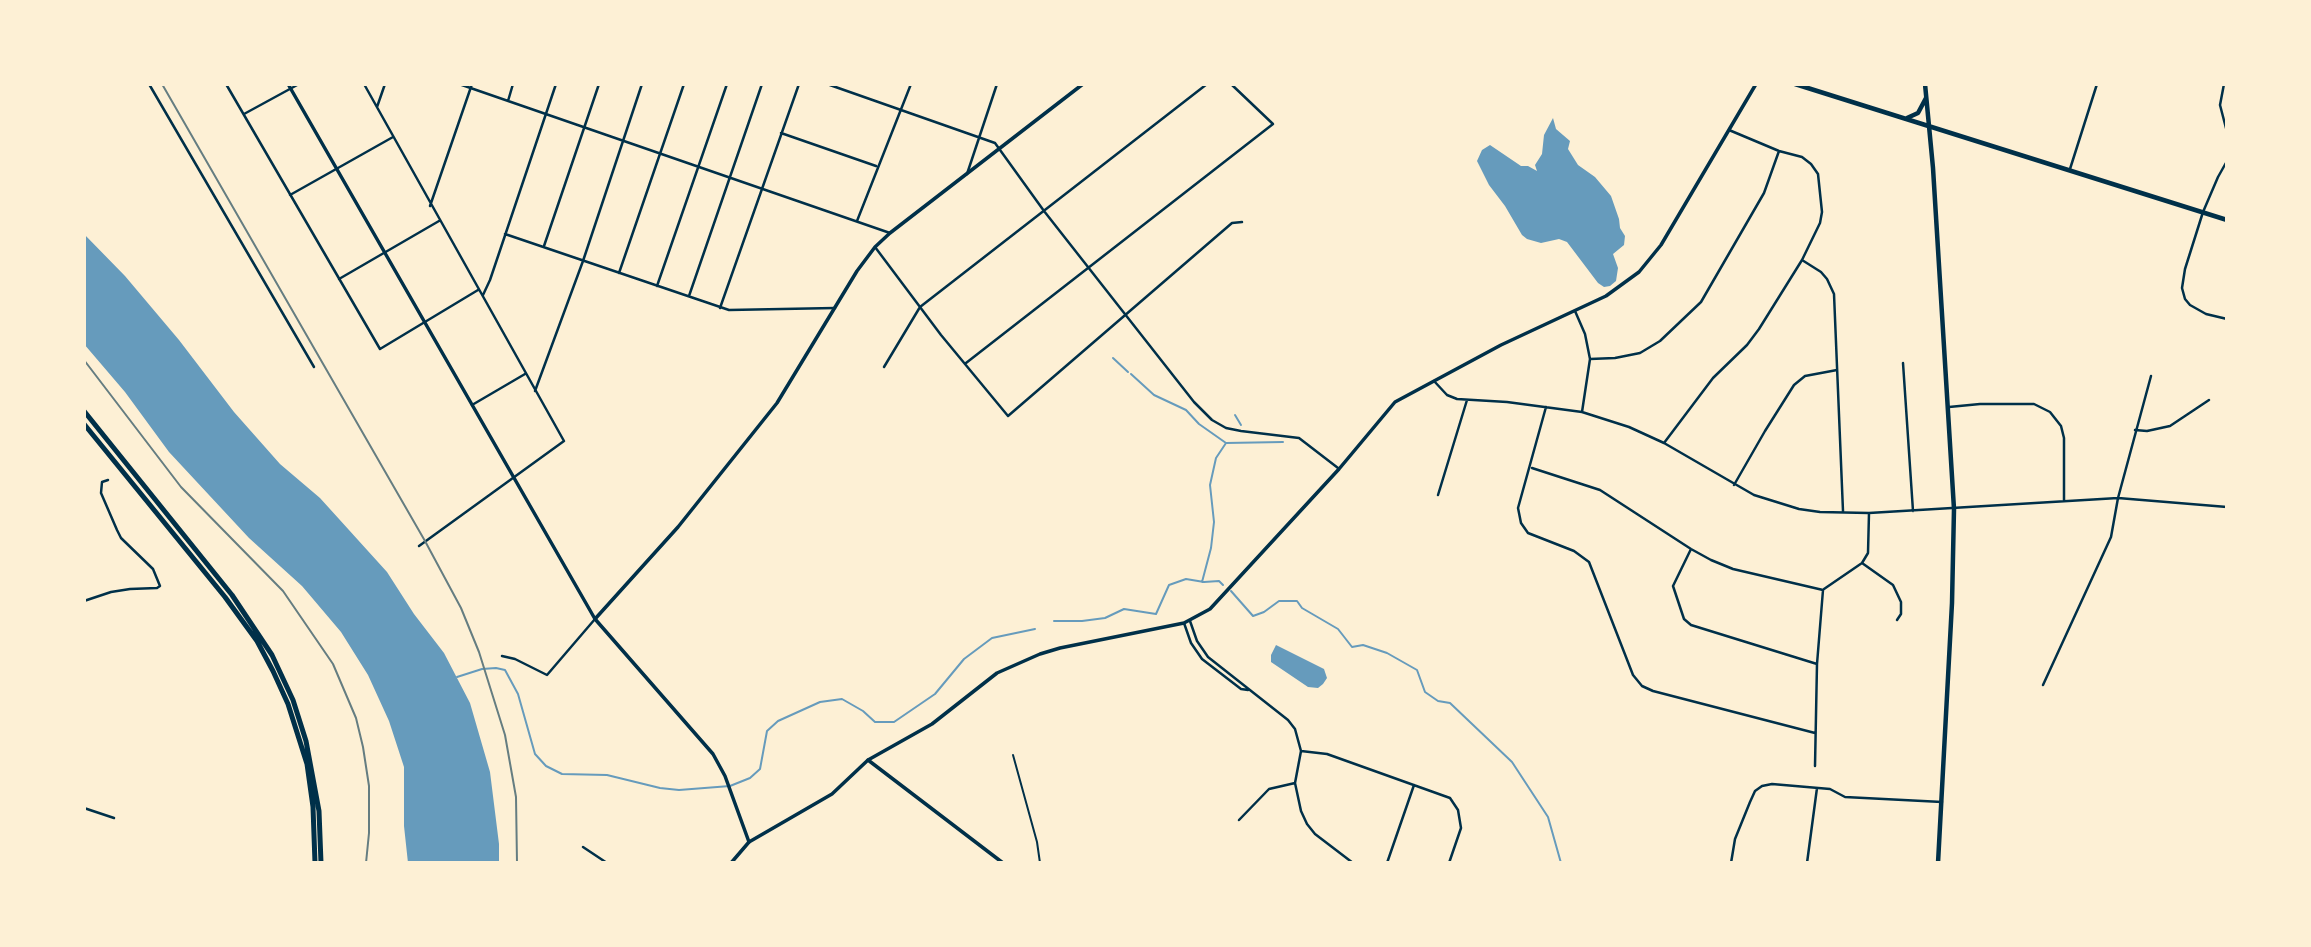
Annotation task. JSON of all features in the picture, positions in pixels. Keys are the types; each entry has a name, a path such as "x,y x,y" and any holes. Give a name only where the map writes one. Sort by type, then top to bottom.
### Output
{"highway":[{"path":"84,411 232,595 272,656 293,700 306,741 319,811 321,863"},
{"path":"84,424 225,597 257,641 273,671 288,704 307,764 313,807 315,863"}],"main road":[{"path":"1795,84 2227,220"},
{"path":"1925,84 1930,126 1954,509 1952,603 1938,863"},
{"path":"1906,119 1918,113 1927,97"}],"street":[{"path":"149,84 313,367"},
{"path":"226,84 380,349 478,290"},
{"path":"288,84 595,619 713,754 725,776 749,842"},
{"path":"243,114 299,84"},
{"path":"364,84 564,441 419,546"},
{"path":"377,108 385,84"},
{"path":"459,84 890,233"},
{"path":"508,101 513,84"},
{"path":"482,296 490,280 556,84"},
{"path":"543,248 599,84"},
{"path":"535,391 583,261 642,84"},
{"path":"619,274 684,84"},
{"path":"657,287 727,84"},
{"path":"688,298 762,84"},
{"path":"720,308 799,84"},
{"path":"827,84 995,143 1044,211 1194,402 1226,428 1299,438 1339,469"},
{"path":"857,221 876,166 911,84"},
{"path":"967,174 997,84"},
{"path":"502,656 515,659 547,675 678,527 761,423 792,380 856,271 875,247 1083,84"},
{"path":"884,367 920,307 1207,84"},
{"path":"965,363 1273,124 1231,84"},
{"path":"731,863 749,842 832,794 868,760 932,723 997,673 1060,648 1184,623 1210,609 1339,469 1390,407 1501,345 1575,311 1621,286 1646,264 1661,245 1756,84"},
{"path":"2070,169 2097,84"},
{"path":"2224,84 2220,105 2227,132"},
{"path":"430,206 471,86"},
{"path":"1664,443 1713,378 1747,345 1759,329 1802,260 1820,223 1822,212 1818,174 1811,163 1802,157 1779,151 1729,130"},
{"path":"781,132 876,166"},
{"path":"290,195 393,138"},
{"path":"1590,359 1615,358 1650,348 1701,302 1764,193 1779,151"},
{"path":"2227,161 2203,212 2185,269 2182,288 2190,305 2206,314 2227,319"},
{"path":"339,279 439,221"},
{"path":"875,247 1008,416 1232,222 1242,222"},
{"path":"505,234 720,308 737,310 835,307"},
{"path":"1802,260 1827,279 1834,294 1843,513"},
{"path":"1575,311 1585,334 1590,359 1582,412"},
{"path":"1903,363 1913,511"},
{"path":"1734,485 1794,385 1805,376 1837,370"},
{"path":"472,405 526,374"},
{"path":"2043,685 2111,537 2118,498 2151,376"},
{"path":"1434,381 1452,398 1582,412 1629,427 1664,443 1734,485 1774,503 1820,512 1913,511 2118,498 2227,507"},
{"path":"1438,495 1467,400"},
{"path":"2136,429 2147,431 2170,426 2209,400"},
{"path":"1949,407 2034,404 2050,412 2061,426 2064,438 2064,500"},
{"path":"1546,407 1518,508 1521,523 1528,533 1574,551 1589,562 1633,675 1642,686 1815,733"},
{"path":"1531,467 1600,490 1691,549 1733,569 1822,590 1862,563 1868,553 1869,513"},
{"path":"84,601 111,592 160,586 153,569 121,538 117,530 102,493 102,482 108,480"},
{"path":"1691,549 1673,586 1684,619 1691,625 1817,664"},
{"path":"1862,563 1893,585 1901,602 1902,614 1897,620"},
{"path":"1815,765 1822,590"},
{"path":"1190,621 1203,652 1288,720 1295,729 1301,751 1295,783 1298,802 1307,824 1315,834 1353,863"},
{"path":"1184,623 1191,643 1202,659 1241,689 1248,690"},
{"path":"1301,751 1327,754 1450,798 1458,810 1461,828 1449,863"},
{"path":"868,760 1003,863"},
{"path":"1238,820 1263,793 1276,786 1295,783"},
{"path":"1387,863 1415,785"},
{"path":"1731,863 1735,839 1755,791 1762,786 1830,789 1845,797 1942,802"},
{"path":"1807,863 1816,788"},
{"path":"84,808 114,818"},
{"path":"583,847 607,863"}],"lane":[{"path":"1013,755 1037,842 1040,863"}],"water":[{"path":"1553,118 1556,129 1570,141 1568,149 1578,165 1595,177 1611,196 1625,236 1624,245 1613,254 1618,268 1616,281 1610,286 1604,287 1598,283 1567,242 1559,239 1541,243 1522,235 1489,185 1477,161 1482,150 1490,145 1521,166 1537,171 1535,165 1542,154 1544,135"},
{"path":"84,234 125,276 179,340 234,412 280,464 320,498 387,572 444,653 470,703 490,772 499,863 408,863 404,826 404,767 389,721 368,675 341,632 302,586 249,538 169,452 125,392 84,344"},
{"path":"1276,645 1324,669 1327,678 1323,684 1318,688 1308,687 1271,662"}],"waterway":[{"path":"1113,358 1128,372"},
{"path":"1131,374 1154,395 1186,410 1199,424 1226,443 1216,458 1210,485 1214,522 1211,548 1202,582"},
{"path":"1235,415 1241,425"},
{"path":"1226,443 1283,442"},
{"path":"1054,621 1105,618 1124,609 1156,614 1169,585 1186,579 1219,581 1223,585"},
{"path":"1231,591 1253,616 1279,601 1297,601 1302,608 1338,629 1352,647 1363,645 1387,653 1417,670 1425,692 1438,701 1450,703 1512,762 1548,817 1561,863"},
{"path":"457,677 482,669 505,670 518,694 535,754 546,766 562,774 607,775 679,790 730,786 750,778 760,769 767,731 778,721 820,702 842,699 863,711 875,722 894,722 935,694 964,659 992,638 1035,629"}],"railway":[{"path":"162,84 461,608 479,652 505,735 516,797 517,863"},
{"path":"84,360 181,487 283,591 333,664 356,718 363,747 369,786 366,863"}]}
